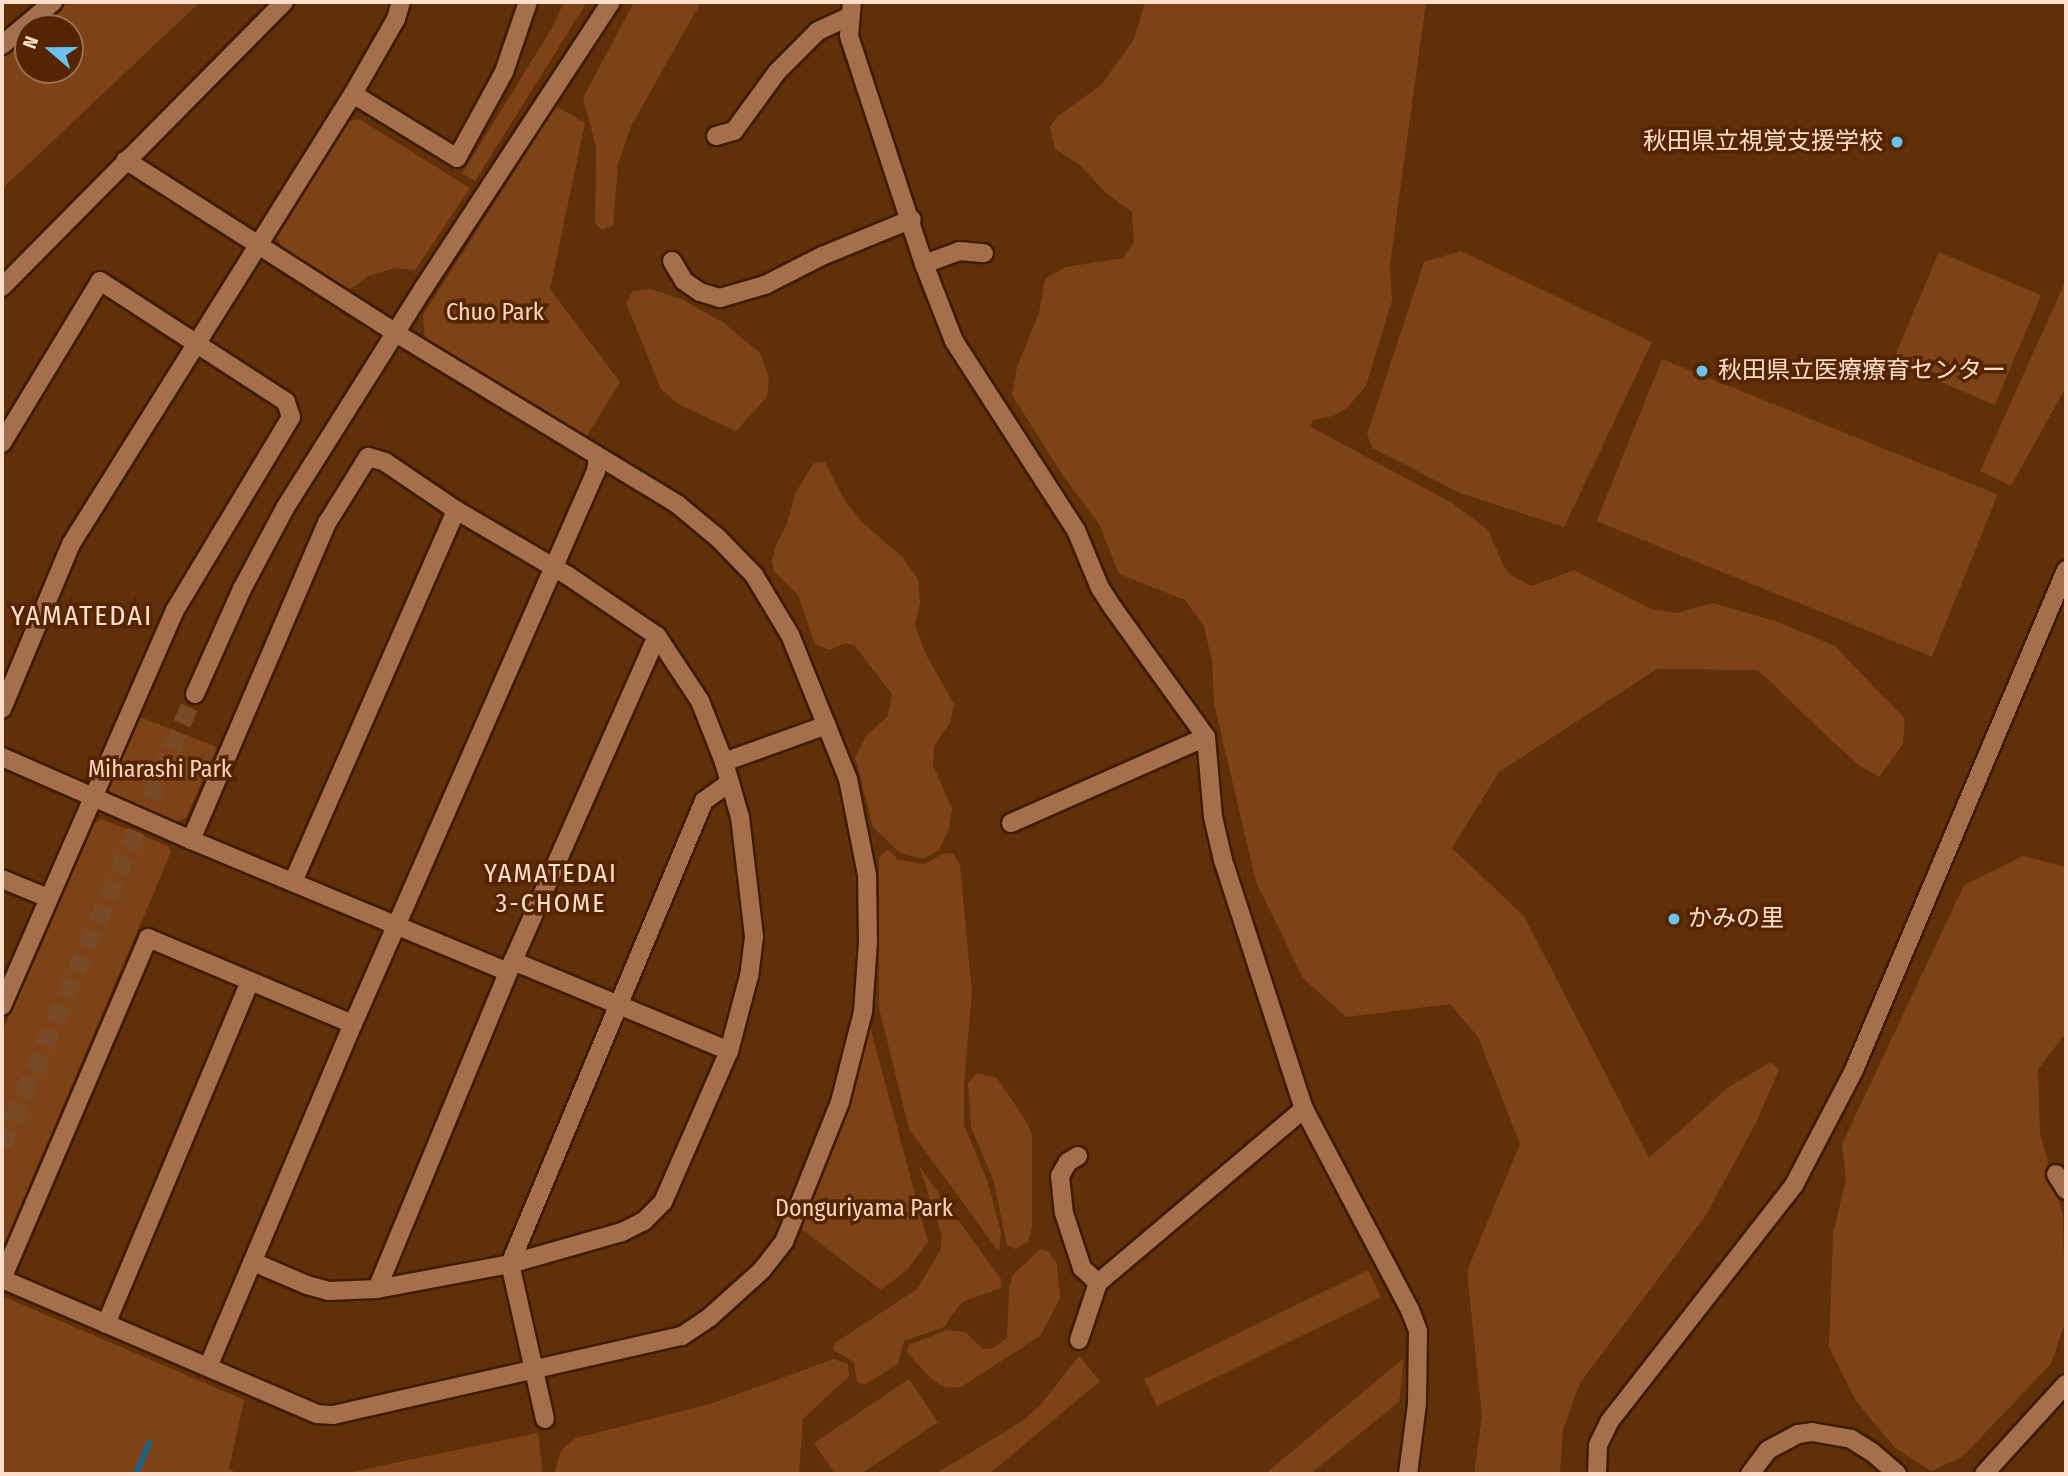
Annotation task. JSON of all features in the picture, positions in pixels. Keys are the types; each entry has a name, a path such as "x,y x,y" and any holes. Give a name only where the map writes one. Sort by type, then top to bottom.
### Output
{"street":[{"path":"2,45 53,2"},
{"path":"2,287 284,2"},
{"path":"2,709 71,544 195,342 353,94 396,19 401,2"},
{"path":"353,94 457,158 504,72 528,2"},
{"path":"195,694 272,531 396,333 611,2"},
{"path":"716,136 734,131 777,72 818,31 850,9"},
{"path":"850,9 849,36 912,219 924,264 954,341 1076,530 1100,588 1206,737 1213,817 1223,860 1304,1109 1410,1310 1418,1331 1417,1404 1408,1474"},
{"path":"126,160 396,333 677,504 718,538 754,575 790,635 848,779 867,876 868,943 863,1012 841,1102 784,1242 762,1270 710,1317 682,1336 333,1415 317,1414 2,1279 148,939 353,1024"},
{"path":"673,261 684,281 700,292 720,298 765,285 822,256 912,219"},
{"path":"924,264 959,251 984,253"},
{"path":"2,443 100,281 286,402 291,417 175,610 2,1006"},
{"path":"191,840 327,523 368,457 384,462 456,510 554,567 657,636 700,701 724,762 740,817 754,937 749,976 729,1051 663,1202 644,1221 622,1232 510,1264 377,1289 329,1291 307,1285 253,1262"},
{"path":"208,1367 353,1024 398,927 596,471 598,457"},
{"path":"293,882 456,510"},
{"path":"1597,1474 1598,1445 1615,1412 1794,1185 1854,1070 2066,570"},
{"path":"377,1289 511,967 657,636"},
{"path":"724,762 827,726"},
{"path":"1011,823 1206,737"},
{"path":"2,757 398,927 618,1005 729,1051"},
{"path":"545,1419 510,1264 704,801 729,783"},
{"path":"2,879 48,898"},
{"path":"106,1324 250,981"},
{"path":"1079,1340 1098,1283 1304,1109"},
{"path":"1078,1156 1068,1162 1060,1176 1064,1213 1082,1268 1098,1283"},
{"path":"2056,1174 2066,1190"},
{"path":"1984,1474 2066,1384"},
{"path":"1750,1474 1768,1450 1798,1434 1812,1432 1851,1439 1872,1452 1898,1474"}],"green space":[{"path":"69,2 200,2 2,189 2,57 14,47 14,84 84,84 84,14 54,14"},
{"path":"564,2 587,2 475,181 462,173 551,30"},
{"path":"634,2 701,2 631,126 618,164 613,226 602,230 595,223 596,147 583,98"},
{"path":"1145,2 1426,2 1390,264 1392,300 1366,386 1346,409 1333,416 1312,420 1311,427 1452,503 1488,530 1504,567 1512,576 1532,586 1574,570 1652,609 1676,613 1713,603 1778,622 1835,646 1905,719 1903,744 1879,777 1860,766 1758,670 1657,669 1499,772 1452,848 1524,916 1649,1158 1730,1086 1771,1062 1779,1070 1756,1123 1706,1215 1580,1383 1563,1430 1560,1474 1474,1474 1482,1417 1467,1271 1520,1144 1478,1037 1450,1004 1346,1017 1303,978 1256,882 1214,703 1212,662 1204,626 1185,600 1119,574 1099,524 1062,474 1012,395 1017,367 1039,313 1045,279 1066,267 1123,258 1134,242 1132,212 1106,193 1080,165 1055,149 1050,127 1058,116 1101,85 1134,39"},
{"name":"Chuo Park","path":"556,106 585,123 550,289 620,382 585,439 425,342 423,315"},
{"path":"359,119 470,188 415,270 394,268 369,276 347,291 283,249 275,235 345,122"},
{"path":"1461,251 1652,342 1564,527 1460,493 1372,448 1367,434 1424,262"},
{"path":"1939,252 2041,295 1995,405 1893,362"},
{"path":"2066,280 2066,387 2011,486 1980,471"},
{"path":"651,289 683,300 724,323 760,353 769,377 767,397 736,431 678,404 661,389 626,303 633,291"},
{"path":"1662,359 1998,495 1932,657 1596,521"},
{"path":"825,462 845,501 862,522 902,557 918,579 920,603 915,624 925,653 954,704 950,723 934,746 933,766 952,808 949,829 939,850 923,859 900,853 873,827 855,757 867,735 888,716 892,694 854,645 846,643 829,650 815,644 798,595 774,571 772,561 776,545 786,526 796,492 814,463"},
{"name":"Miharashi Park","path":"137,716 217,747 186,818 177,822 110,794 108,783"},
{"name":"Miharashi Park","path":"102,819 168,846 171,852 2,1249 2,1032 92,825"},
{"path":"888,849 899,860 925,864 942,854 953,853 960,865 972,993 964,1084 964,1125 987,1180 1001,1232 999,1252 909,1129 879,1008 879,857"},
{"path":"2023,856 2066,867 2066,1033 2038,1069 2040,1133 2063,1216 2065,1323 2051,1364 1962,1457 1931,1471 1895,1448 1856,1401 1829,1347 1833,1234 1846,1179 1842,1144 1964,885"},
{"name":"Donguriyama Park","path":"870,1027 928,1242 908,1269 881,1290 799,1227 847,1111 864,1038"},
{"path":"977,1073 997,1078 1026,1121 1032,1135 1032,1226 1028,1242 1015,1249 1007,1245 994,1182 971,1127 968,1083"},
{"path":"919,1166 1001,1279 1001,1288 962,1302 944,1327 904,1341 898,1364 864,1385 857,1382 854,1362 833,1350 835,1343 917,1289 940,1251 942,1236"},
{"path":"1040,1249 1049,1252 1057,1264 1060,1299 1040,1336 961,1387 946,1388 931,1379 907,1352 909,1345 947,1330 965,1332 983,1349 993,1348 1007,1338 1009,1289 1013,1275"},
{"path":"1368,1270 1381,1297 1157,1406 1144,1379"},
{"path":"2,1296 244,1400 229,1469 238,1474 2,1474"},
{"path":"1079,1356 1100,1381 989,1474 935,1474 1024,1420 1042,1403"},
{"path":"1404,1358 1399,1402 1310,1474 1265,1474"},
{"path":"834,1359 848,1364 849,1376 803,1419 799,1474 554,1474 561,1450 576,1438 710,1404"},
{"path":"909,1379 938,1422 861,1474 835,1474 814,1443"},
{"path":"538,1433 543,1474 342,1474"}],"waterway":[{"path":"136,1474 149,1443"}],"tunnel":[{"path":"2,1146 195,694"}],"place":[{"name":"秋田県立視覚支援学校","path":"1897,142"},
{"name":"秋田県立医療療育センター","path":"1702,371"},
{"name":"かみの里","path":"1674,919"}],"district":[{"name":"YAMATEDAI","path":"82,616"},
{"name":"YAMATEDAI 3-CHOME","path":"551,889"}]}
